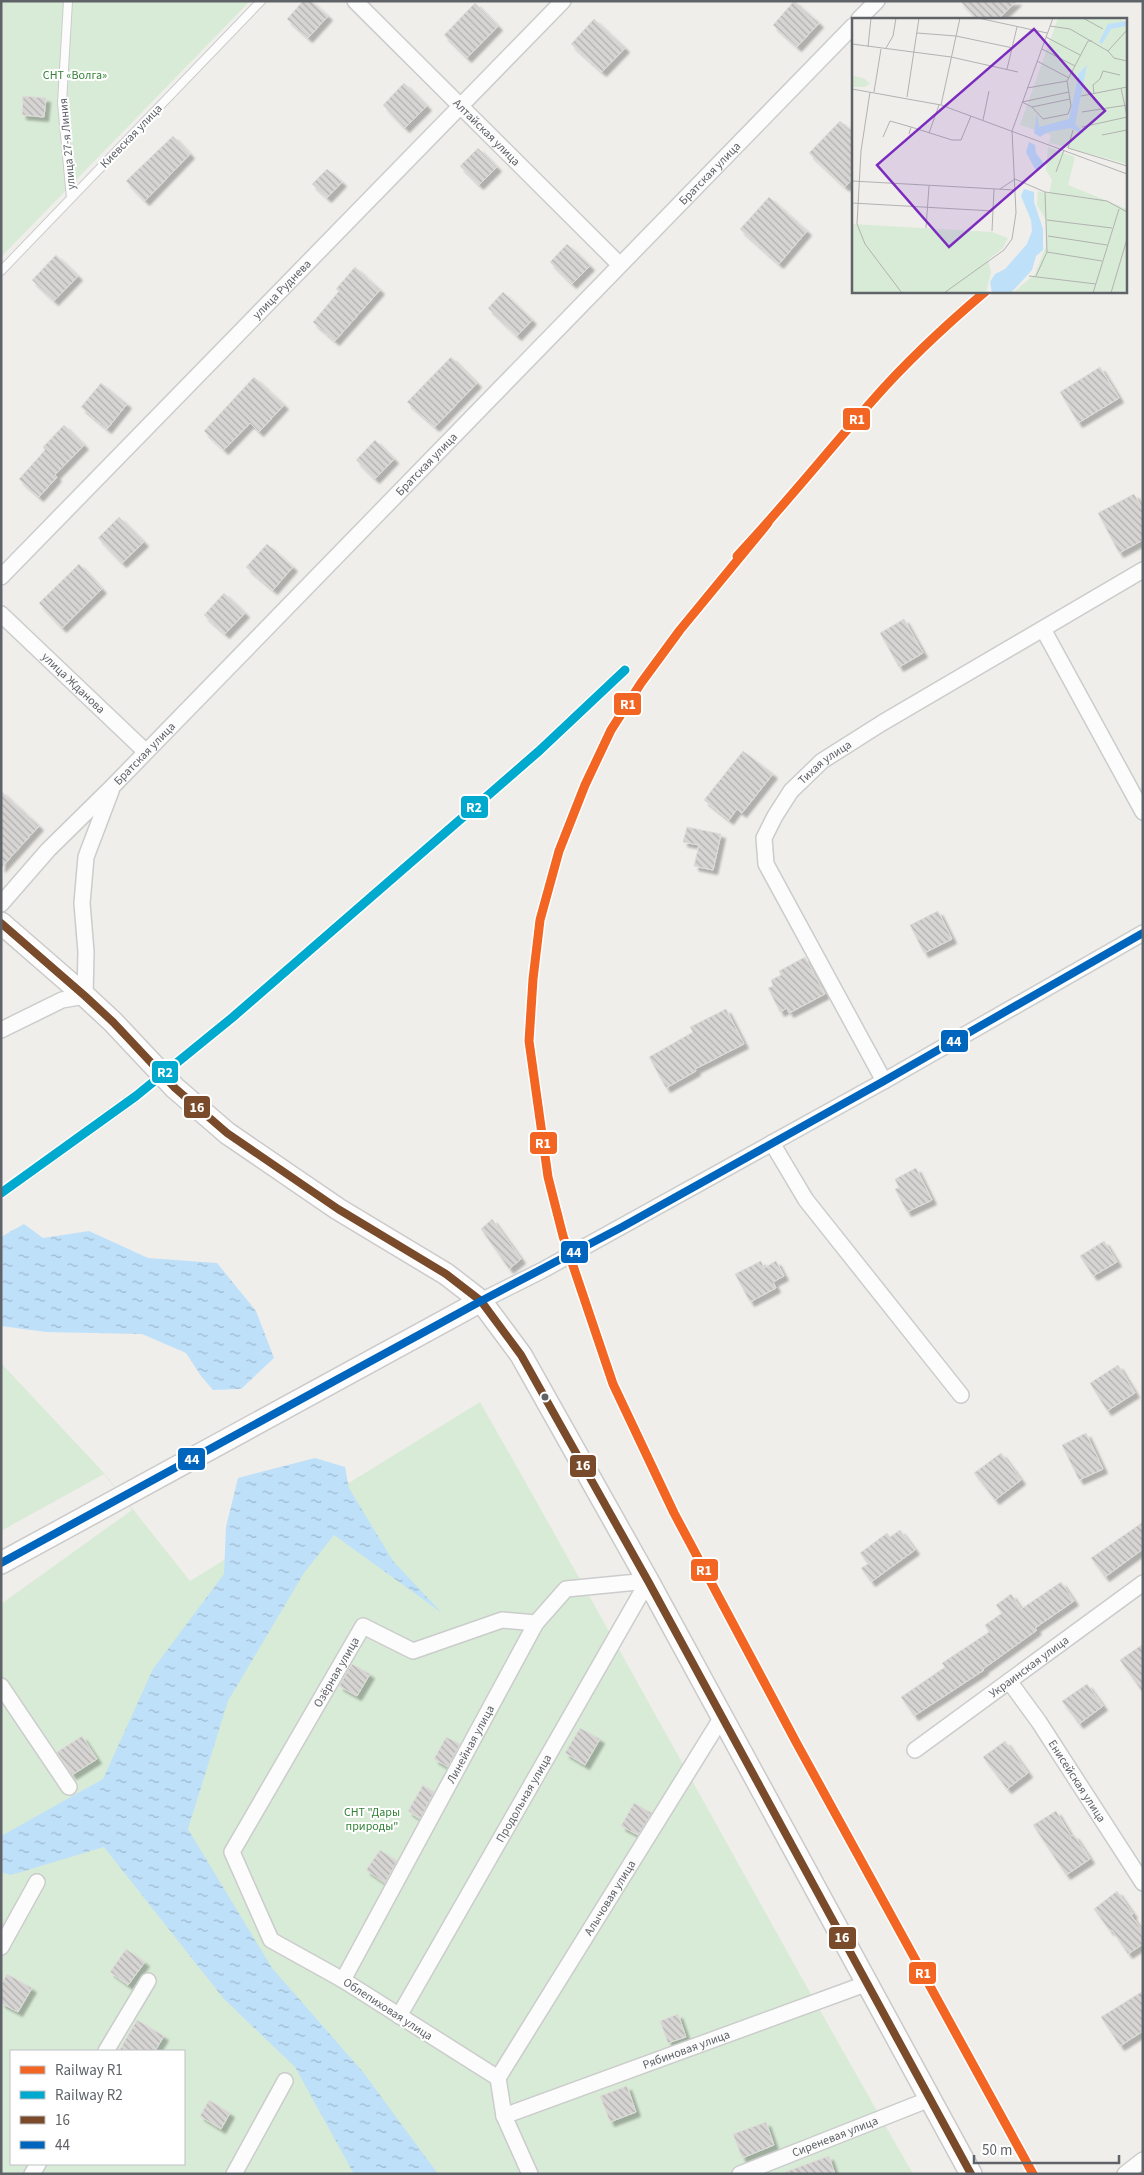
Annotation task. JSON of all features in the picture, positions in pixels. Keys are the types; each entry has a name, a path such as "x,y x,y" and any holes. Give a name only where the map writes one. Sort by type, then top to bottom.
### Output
{"street":[{"name":"Алтайская улица","path":"355,1 618,264"},
{"name":"улица Руднева","path":"1,577 563,1"},
{"path":"861,18 877,1"},
{"name":"Братская улица","path":"1,904 48,850 113,786 618,264 852,27"},
{"name":"Тихая улица","path":"884,1081 766,864 764,838 775,816 791,791 822,761 882,723 1143,570"},
{"name":"улица Жданова","path":"1,614 145,751"},
{"path":"1043,629 1143,812"},
{"path":"85,996 86,952 82,903 86,857 113,786"},
{"path":"1,923 113,1022 175,1088 227,1133 338,1210 446,1274 481,1301 521,1355 648,1581 971,2174"},
{"path":"1,1563 481,1301 541,1271 884,1081 1143,933"},
{"path":"1,1030 62,1000 85,996"},
{"path":"772,1143 806,1200 961,1395"},
{"name":"Линейная улица","path":"344,1980 536,1623 566,1588 648,1581"},
{"name":"Продольная улица","path":"399,2016 648,1581"},
{"name":"Украинская улица","path":"915,1750 1143,1583"},
{"name":"Озёрная улица","path":"232,1852 363,1626 413,1651 502,1620 536,1623"},
{"name":"Енисейская улица","path":"1008,1681 1039,1722 1142,1880"},
{"path":"1,1686 68,1788"},
{"name":"Алычовая улица","path":"498,2078 722,1717"},
{"name":"Облепиховая улица","path":"232,1852 271,1940 344,1980 498,2078"},
{"path":"1,1947 37,1882"},
{"path":"107,2050 148,1981"},
{"name":"Рябиновая улица","path":"504,2116 868,1983"},
{"path":"498,2078 504,2116 530,2174"},
{"path":"234,2174 285,2081"},
{"name":"Сиреневая улица","path":"740,2174 930,2099"},
{"path":"1125,2174 1143,2160"}],"lane":[{"name":"улица 27-я Линия","path":"68,1 62,103 71,198"},
{"name":"Киевская улица","path":"1,271 261,1"}],"green space":[{"name":"СНТ «Волга»","path":"1,1 250,1 1,257"},
{"name":"СНТ \"Дары природы\"","path":"1,1363 104,1473 190,1581 480,1402 913,2174 1,2174 1,1604 132,1510 104,1474 1,1531"}],"water":[{"path":"24,1224 43,1238 89,1231 148,1258 217,1263 256,1311 274,1358 241,1389 213,1390 186,1353 142,1334 46,1332 1,1326 1,1237"},
{"path":"315,1458 345,1467 349,1488 393,1561 442,1613 334,1535 304,1573 228,1701 188,1829 272,1968 363,2072 438,2174 354,2174 295,2067 224,1999 104,1847 11,1875 1,1872 1,1836 103,1779 153,1669 224,1574 226,1527 238,1478"}],"building":[{"path":"303,1 311,1 328,16 308,38 287,19"},
{"path":"794,1 819,23 797,47 773,25"},
{"path":"960,1 1017,1 999,18 976,18"},
{"path":"475,3 498,26 467,58 444,35"},
{"path":"594,19 625,48 602,72 571,44"},
{"path":"404,83 427,106 405,128 383,105"},
{"path":"23,96 46,98 44,117 22,115"},
{"path":"840,121 852,131 852,180 845,187 809,153"},
{"path":"173,136 190,154 145,201 126,181"},
{"path":"478,148 497,167 479,185 460,166"},
{"path":"327,169 342,182 327,198 312,184"},
{"path":"769,197 807,231 779,264 740,229"},
{"path":"567,244 590,266 572,284 550,262"},
{"path":"56,255 78,276 54,301 32,280"},
{"path":"355,267 380,290 335,341 313,322 339,291 336,289"},
{"path":"503,292 532,320 517,336 488,308"},
{"path":"451,357 477,383 435,427 407,402"},
{"path":"1100,367 1119,398 1078,423 1060,392"},
{"path":"254,377 284,405 259,432 250,423 224,450 204,431"},
{"path":"101,383 127,404 107,429 81,407"},
{"path":"64,425 84,445 55,475 57,477 39,497 19,479 45,450 43,447"},
{"path":"375,440 394,459 375,479 356,460"},
{"path":"1134,494 1143,510 1143,540 1119,553 1098,513"},
{"path":"119,517 144,542 122,563 98,538"},
{"path":"267,544 293,567 273,590 246,567"},
{"path":"79,564 102,589 62,628 39,603"},
{"path":"224,593 245,613 225,634 204,615"},
{"path":"904,619 923,653 899,667 880,633"},
{"path":"743,751 773,774 742,813 737,809 729,820 704,800"},
{"path":"1,791 39,826 1,868"},
{"path":"687,827 721,834 713,870 694,866 699,845 683,842"},
{"path":"938,911 952,939 924,953 910,925"},
{"path":"805,957 825,994 789,1013 787,1008 780,1012 768,988 773,986 771,980 781,975 779,971"},
{"path":"726,1009 744,1044 695,1069 696,1071 666,1088 649,1057 693,1032 690,1027"},
{"path":"916,1168 932,1200 907,1212 895,1189 899,1188 895,1179"},
{"path":"492,1219 521,1259 509,1269 481,1229"},
{"path":"1104,1241 1117,1262 1093,1276 1080,1256"},
{"path":"761,1261 764,1268 776,1261 784,1276 773,1282 776,1288 750,1302 735,1274"},
{"path":"1118,1365 1135,1393 1107,1411 1090,1383"},
{"path":"1086,1433 1103,1469 1079,1480 1062,1445"},
{"path":"1001,1453 1021,1480 995,1500 974,1473"},
{"path":"1143,1522 1143,1549 1105,1577 1091,1558"},
{"path":"900,1530 915,1550 871,1582 861,1568 868,1564 860,1553 887,1533 890,1537"},
{"path":"1061,1582 1074,1601 1035,1628 1037,1630 984,1670 914,1716 901,1697 945,1667 942,1663 989,1632 985,1625 1002,1613 996,1605 1011,1594 1021,1609"},
{"path":"1143,1644 1143,1693 1120,1660"},
{"path":"352,1664 370,1674 357,1696 339,1686"},
{"path":"1087,1684 1103,1706 1079,1724 1062,1701"},
{"path":"580,1728 600,1739 585,1765 565,1753"},
{"path":"82,1736 97,1759 72,1775 57,1752"},
{"path":"446,1737 460,1744 448,1767 434,1759"},
{"path":"1005,1741 1028,1773 1007,1789 983,1757"},
{"path":"423,1785 434,1792 420,1819 408,1811"},
{"path":"634,1803 652,1813 638,1835 621,1826"},
{"path":"1056,1811 1071,1836 1074,1835 1090,1859 1066,1875 1033,1825"},
{"path":"380,1850 397,1861 385,1883 366,1870"},
{"path":"1117,1891 1143,1932 1143,1944 1128,1954 1112,1930 1110,1931 1094,1909"},
{"path":"126,1949 145,1962 128,1985 110,1972"},
{"path":"7,1974 32,1988 18,2012 1,2003 1,1985"},
{"path":"1143,1991 1143,2031 1120,2046 1101,2017"},
{"path":"678,2014 686,2037 668,2043 660,2021"},
{"path":"137,2020 164,2036 156,2050 120,2050"},
{"path":"627,2086 636,2112 610,2122 600,2096"},
{"path":"209,2100 230,2113 221,2129 200,2116"},
{"path":"766,2122 774,2145 742,2158 733,2134"},
{"path":"829,2156 835,2174 786,2174 785,2172"}],"rail line":[{"name":"R1","path":"737,556 899,371 985,292"},
{"name":"R1","path":"768,523 680,630 641,683 611,730 585,785 559,851 540,920 533,979 529,1041 548,1177 563,1236 613,1384 674,1513 796,1742 1033,2174"},
{"name":"R2","path":"1,1193 136,1096 233,1017 539,751 625,670"}],"transit line":[{"name":"16","path":"1,923 113,1022 175,1088 227,1133 338,1209 446,1274 481,1301 521,1355 648,1581 971,2174"},
{"name":"44","path":"1,1563 481,1301 622,1227 884,1081 1143,933"}]}
